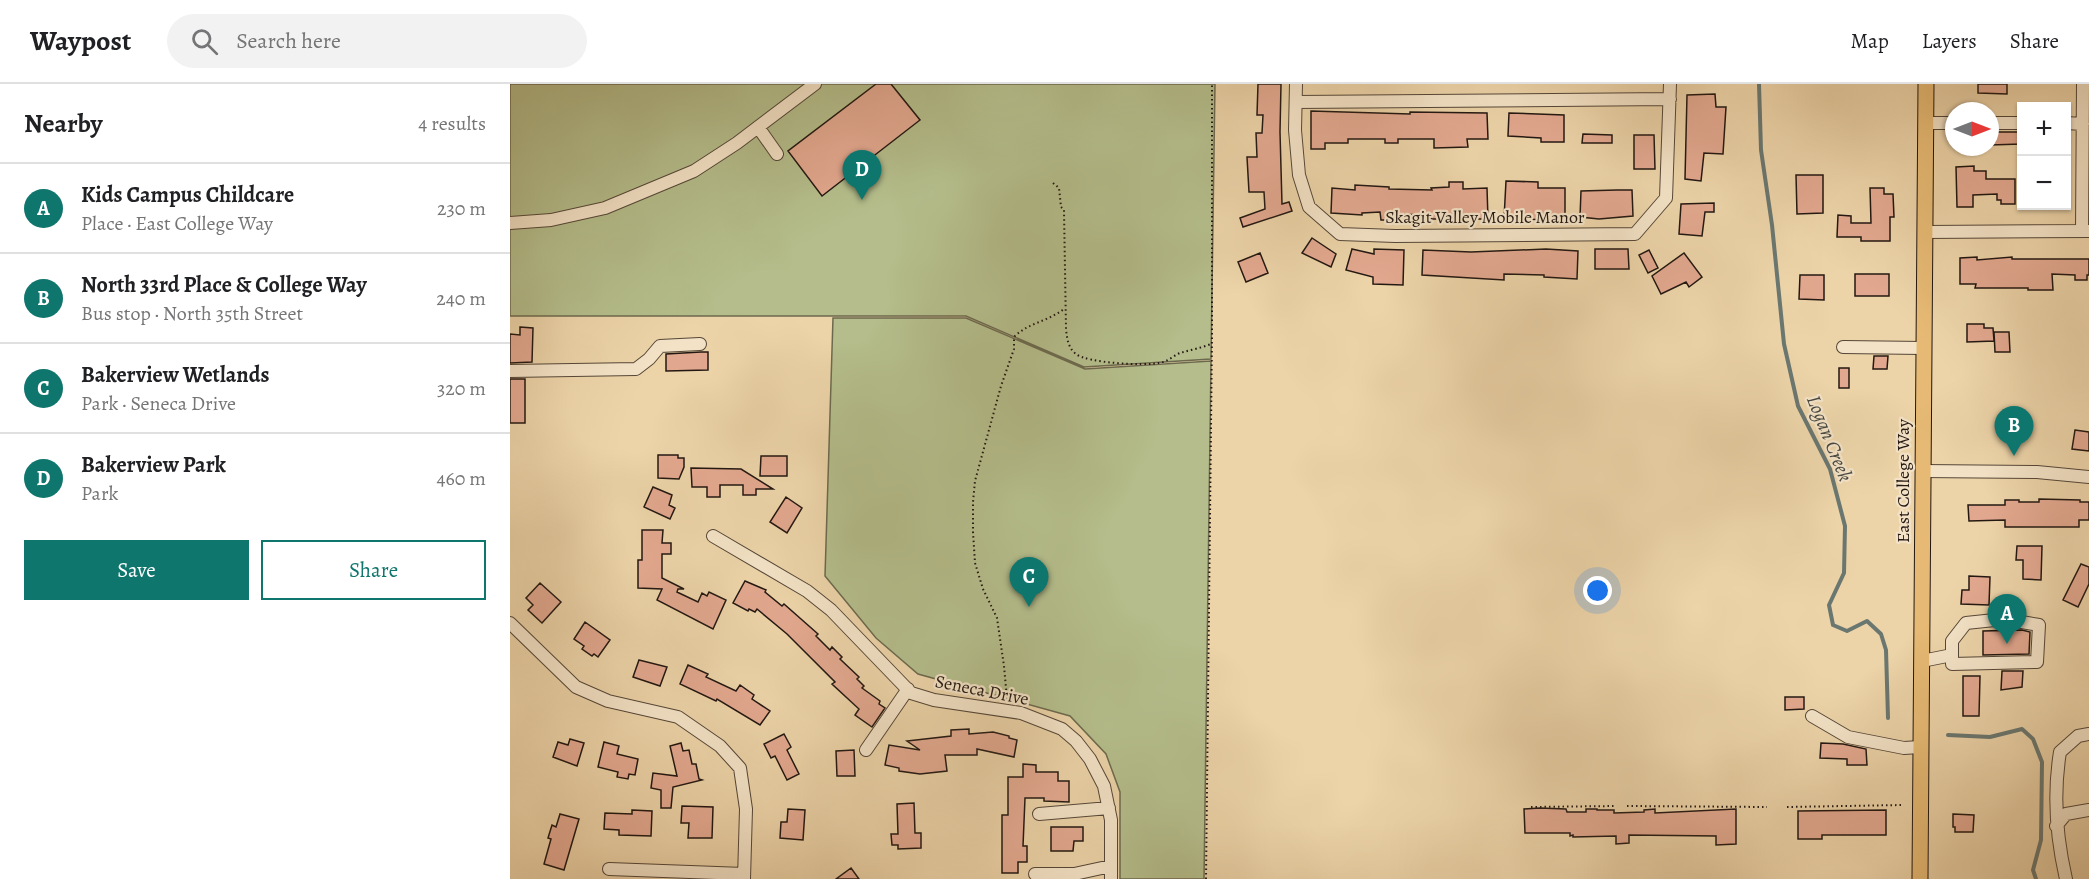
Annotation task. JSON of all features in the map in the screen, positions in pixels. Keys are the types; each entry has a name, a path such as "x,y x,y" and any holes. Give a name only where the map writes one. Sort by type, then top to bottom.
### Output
{"main road":[{"name":"East College Way","path":"1920,879 1926,84"}],"street":[{"path":"510,223 551,220 621,203 693,171 758,127 815,84"},
{"name":"Skagit Valley Mobile Manor","path":"1296,84 1299,176 1309,207 1340,234 1395,236 1635,234 1666,198 1670,84"},
{"path":"1925,232 2086,231 2083,84"},
{"path":"1296,102 1670,99"},
{"path":"1926,123 1945,123"},
{"path":"1999,123 2017,123"},
{"path":"2071,123 2083,124"},
{"path":"758,127 777,154"},
{"path":"510,371 636,369 660,346 700,344"},
{"path":"1843,347 1923,348"},
{"path":"1922,471 2037,472 2089,477"},
{"name":"Seneca Drive","path":"713,536 807,591 831,610 911,693 934,700 1021,713 1062,729 1076,741 1090,759 1104,786 1111,820 1111,879"},
{"path":"2004,619 2039,625 2037,662 1952,664 1952,655 1952,641 1966,624 1971,622 2004,619"},
{"path":"510,623 576,687 608,701 678,717 720,746 740,768 746,809 744,877 609,869"},
{"path":"1922,661 1952,655"},
{"path":"866,750 908,689"},
{"path":"1812,716 1848,737 1904,748 1920,747"},
{"path":"2066,879 2056,826 2055,781 2060,752 2078,736 2089,734"},
{"path":"1039,814 1108,808"},
{"path":"2056,826 2066,814 2089,810"},
{"path":"1035,874 1079,876 1111,866"}],"path":[{"path":"1206,879 1212,84"},
{"path":"1053,183 1059,188 1061,207 1064,210 1065,308 1068,345 1076,354 1101,362 1161,363 1180,353 1211,344"},
{"path":"1007,702 997,618 977,573 973,532 975,481 1001,386 1014,350 1014,337 1018,333 1053,318 1065,308"},
{"path":"1786,807 1903,805"},
{"path":"1531,807 1615,806"},
{"path":"1627,806 1767,807"}],"green space":[{"path":"510,84 1215,84 1211,359 1084,367 966,316 510,316"},
{"path":"833,318 966,318 1085,369 1211,361 1204,879 1120,879 1120,792 1106,754 1070,716 918,674 876,638 825,576"}],"building":[{"path":"876,84 891,84 920,120 822,196 788,151"},
{"path":"1258,84 1281,84 1282,204 1289,202 1292,211 1243,227 1240,218 1265,209 1264,192 1249,192 1247,157 1257,157 1256,133 1262,133 1263,115 1257,115"},
{"path":"1978,84 2007,84 2007,94 1978,93"},
{"path":"1715,94 1716,107 1726,107 1723,154 1704,153 1701,181 1685,179 1687,95"},
{"path":"1311,111 1410,114 1410,112 1487,113 1488,139 1467,139 1468,147 1434,148 1434,139 1398,139 1398,143 1385,143 1385,139 1348,139 1348,143 1325,143 1325,149 1311,149"},
{"path":"1509,113 1564,115 1564,142 1541,142 1541,138 1508,136"},
{"path":"1999,132 2017,132 2017,144 1999,145"},
{"path":"1583,134 1612,135 1612,143 1582,143"},
{"path":"1634,135 1654,135 1655,169 1634,169"},
{"path":"1974,166 1974,171 1986,171 1986,179 2015,179 2015,204 2001,204 2001,200 1997,200 1997,194 1973,195 1973,207 1957,207 1956,167"},
{"path":"1796,175 1823,175 1823,213 1797,214"},
{"path":"1506,181 1538,182 1538,188 1565,188 1565,217 1562,217 1562,220 1504,219"},
{"path":"1449,182 1463,182 1463,189 1487,188 1488,219 1431,219 1431,215 1390,214 1390,220 1381,220 1380,212 1362,213 1362,215 1331,213 1332,188 1355,190 1355,185 1432,190 1431,188 1449,187"},
{"path":"1870,188 1884,188 1884,194 1893,194 1894,217 1890,217 1890,241 1861,241 1861,237 1837,237 1838,215 1851,216 1851,223 1871,223"},
{"path":"1632,190 1633,216 1599,219 1580,217 1581,191"},
{"path":"1714,203 1714,212 1705,212 1702,236 1679,234 1681,204"},
{"path":"1312,238 1336,254 1331,267 1302,253"},
{"path":"1352,249 1374,254 1374,249 1404,250 1403,285 1373,284 1373,277 1346,270"},
{"path":"1546,249 1578,251 1577,279 1544,277 1544,275 1504,274 1504,280 1422,275 1423,250 1471,252"},
{"path":"1595,249 1628,249 1629,269 1595,269"},
{"path":"1649,250 1658,268 1648,273 1639,255"},
{"path":"1260,253 1268,273 1246,282 1238,262"},
{"path":"1684,253 1702,277 1689,287 1686,282 1661,294 1652,276"},
{"path":"1977,257 1977,260 2012,257 2012,259 2089,259 2089,275 2087,275 2087,280 2075,280 2075,275 2052,274 2053,290 1975,288 1976,284 1960,284 1960,258"},
{"path":"1855,274 1889,274 1889,296 1855,296"},
{"path":"1800,275 1824,275 1824,300 1799,299"},
{"path":"1967,324 1984,324 1984,328 1993,328 1994,341 1967,342"},
{"path":"520,327 533,328 532,362 510,363 510,334 520,335"},
{"path":"1994,332 2009,332 2010,352 1995,352"},
{"path":"708,352 708,370 666,371 666,354"},
{"path":"1874,356 1888,356 1887,369 1873,369"},
{"path":"1839,368 1849,368 1849,388 1839,388"},
{"path":"510,379 525,379 525,423 510,423"},
{"path":"2075,430 2089,432 2089,451 2072,449"},
{"path":"658,455 678,455 678,458 684,458 684,467 679,479 658,478"},
{"path":"761,456 787,456 787,476 760,476"},
{"path":"691,468 741,469 773,489 756,489 756,495 743,495 743,485 720,485 720,497 707,497 707,487 692,487"},
{"path":"653,487 672,495 669,505 675,508 670,519 644,507"},
{"path":"786,497 802,508 787,533 770,522"},
{"path":"2039,499 2089,502 2089,520 2079,520 2079,527 2005,527 2005,520 1969,521 1968,505 2005,505 2005,500 2039,502"},
{"path":"642,530 663,530 662,543 671,543 671,554 662,554 662,578 684,589 678,589 677,592 698,602 702,593 707,596 709,592 726,600 713,629 657,600 662,589 638,588 638,560 642,560"},
{"path":"2017,546 2042,546 2041,580 2023,579 2023,560 2016,560"},
{"path":"2081,564 2089,567 2089,584 2078,607 2063,600"},
{"path":"1969,576 1990,577 1989,605 1961,604 1962,590 1969,590"},
{"path":"745,581 766,590 765,592 782,606 784,604 818,634 816,636 830,650 832,647 842,657 840,659 859,677 857,679 864,686 862,688 880,701 879,704 885,708 872,727 855,715 859,709 832,684 835,682 787,634 757,609 755,612 749,609 748,611 733,603"},
{"path":"540,583 561,602 542,623 528,610 533,605 526,598"},
{"path":"585,622 610,640 598,657 582,649 584,646 574,639"},
{"path":"2022,630 2030,632 2029,654 1983,655 1983,631"},
{"path":"639,660 667,667 660,686 633,677"},
{"path":"688,665 708,674 706,677 736,691 740,685 754,695 752,699 770,711 760,725 717,699 716,701 680,684"},
{"path":"2002,671 2023,671 2022,687 2001,690"},
{"path":"1963,676 1980,676 1979,716 1963,716"},
{"path":"1785,697 1804,697 1804,709 1785,710"},
{"path":"969,729 969,734 993,732 1017,740 1014,757 977,749 977,755 945,755 947,771 920,774 899,771 899,768 885,765 889,745 920,750 907,741 951,736 951,730"},
{"path":"784,734 791,747 787,750 799,774 787,780 775,756 771,758 764,744"},
{"path":"570,739 584,743 577,766 553,757 558,742 568,745"},
{"path":"604,742 619,746 617,754 638,759 635,775 629,774 628,779 617,777 618,772 598,767"},
{"path":"681,743 683,751 689,750 692,764 696,764 699,779 702,780 673,787 671,808 661,808 661,790 651,788 653,773 677,776 670,746"},
{"path":"1821,743 1843,744 1866,749 1867,765 1847,765 1847,759 1820,758"},
{"path":"854,750 855,776 837,776 836,751"},
{"path":"1023,764 1036,765 1036,772 1058,772 1058,781 1069,781 1069,802 1025,798 1023,846 1027,846 1027,862 1018,862 1018,873 1002,873 1002,815 1008,815 1008,777 1023,777"},
{"path":"914,803 915,833 921,833 921,848 898,849 898,845 892,845 891,834 898,834 897,804"},
{"path":"682,806 713,807 712,838 688,838 689,823 681,823"},
{"path":"788,809 805,810 803,840 780,838 781,822 787,822"},
{"path":"1524,809 1566,809 1567,812 1586,812 1586,809 1614,810 1614,813 1644,812 1644,810 1655,809 1655,813 1736,809 1736,844 1716,845 1716,836 1629,835 1629,843 1616,844 1616,836 1573,837 1570,833 1525,833"},
{"path":"632,810 652,811 651,836 619,835 619,830 604,829 605,813 632,814"},
{"path":"1886,810 1886,835 1822,835 1822,839 1798,839 1798,811"},
{"path":"560,814 579,819 564,870 544,864 551,839 548,838 552,825 556,827"},
{"path":"1953,814 1974,815 1973,832 1955,832"},
{"path":"1051,827 1083,827 1083,841 1074,841 1073,851 1051,851"},
{"path":"851,868 859,879 836,879"}],"waterway":[{"name":"Logan Creek","path":"1759,84 1761,150 1772,225 1784,344 1798,406 1830,469 1845,526 1844,573 1829,605 1833,625 1847,631 1867,621 1881,634 1886,650 1888,718"},
{"name":"Logan Creek","path":"1948,735 1990,737 2022,729 2033,739 2042,762 2041,840 2033,870 2036,879"}],"place":[{"name":"Bakerview Park","path":"862,200"},
{"name":"North 33rd Place & College Way","path":"2014,456"},
{"name":"Bakerview Wetlands","path":"1029,607"},
{"name":"Kids Campus Childcare","path":"2007,644"}]}
